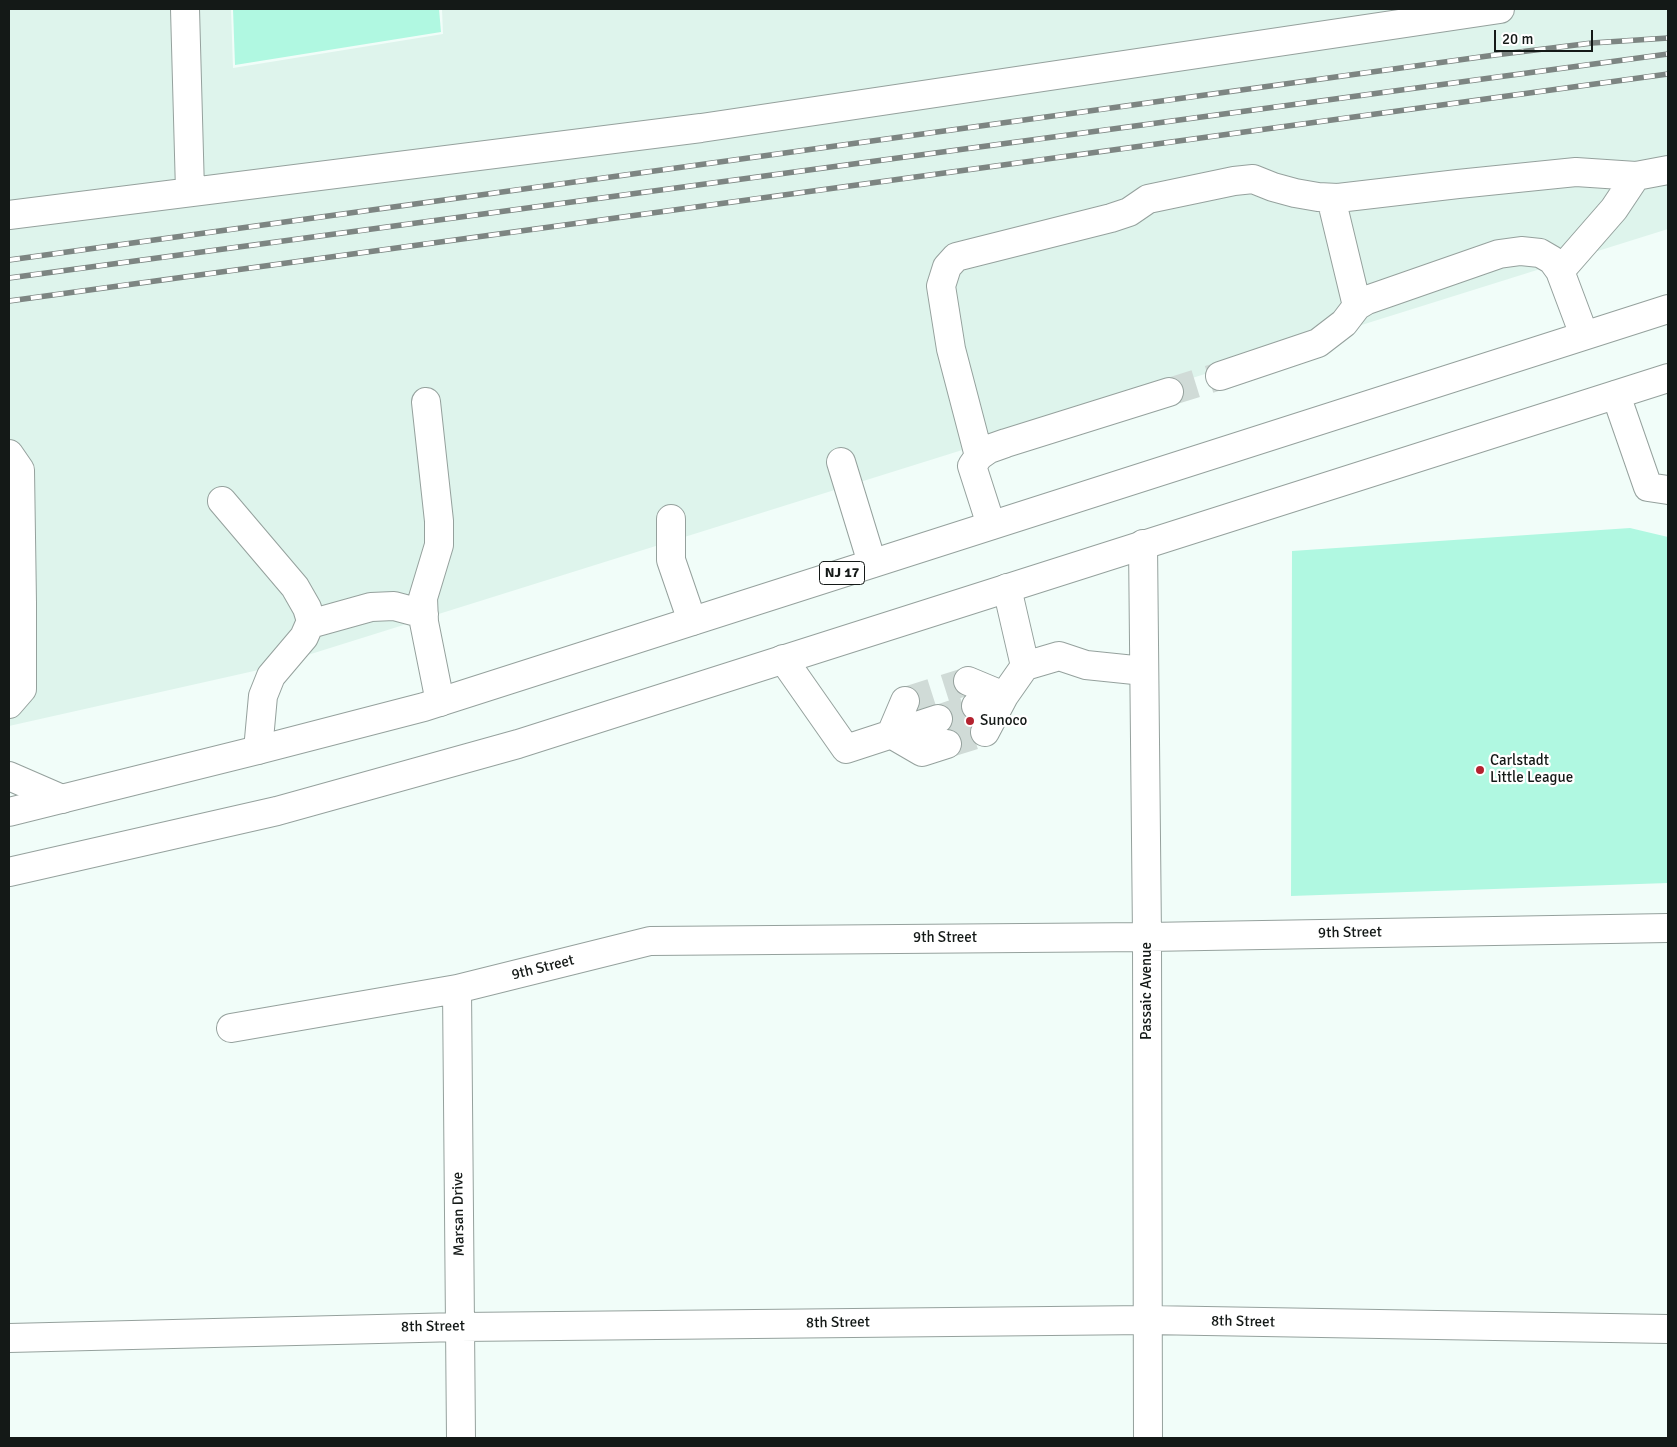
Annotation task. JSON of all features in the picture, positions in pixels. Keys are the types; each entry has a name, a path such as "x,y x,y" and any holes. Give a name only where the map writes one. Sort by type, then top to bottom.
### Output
{"main road":[{"path":"185,9 190,191"},
{"path":"9,214 701,128 1500,9"},
{"path":"979,456 951,349 941,286 947,268 956,257 1111,218 1129,212 1148,199 1234,181 1253,179 1295,193 1318,198 1331,198 1576,172 1636,176 1668,170"},
{"path":"1560,271 1614,209 1636,176"},
{"path":"1331,198 1357,306"},
{"path":"1220,376 1318,343 1344,323 1357,306 1499,254 1521,251 1540,253 1552,260 1560,271 1584,335"},
{"name":"NJ 17","path":"9,812 258,750 440,702 1668,309"},
{"path":"9,872 278,812 518,744 1668,378"},
{"path":"991,525 972,466 979,456 1006,443 1169,392"},
{"path":"1616,395 1648,486 1668,490"},
{"path":"426,402 439,521 439,545 423,598 424,614 440,702"},
{"path":"9,454 20,470 22,689 9,704"},
{"path":"841,462 872,563"},
{"path":"222,501 295,587 307,608 311,621 304,637 268,682 263,696 258,750"},
{"path":"671,519 671,560 692,621"},
{"name":"Passaic Avenue","path":"1143,544 1147,937 1148,1438"},
{"path":"1007,588 1025,666"},
{"path":"310,624 371,607 394,606 424,614"},
{"path":"985,732 1004,696 1025,666 1059,656 1086,665 1144,671"},
{"path":"783,659 846,749 938,719"},
{"path":"972,693 1004,696"},
{"path":"891,734 905,702"},
{"path":"891,734 922,752 947,744"},
{"path":"9,776 62,798"},
{"name":"9th Street","path":"231,1028 457,989 650,941 1147,937 1668,928"},
{"name":"Marsan Drive","path":"457,989 462,1438"},
{"name":"8th Street","path":"9,1338 460,1327 1148,1320 1668,1329"}],"shaded area":[{"path":"9,9 231,9 233,68 443,34 442,9 1668,9 1668,229 263,669 9,726"}],"green space":[{"path":"233,9 439,9 441,32 235,65"},
{"name":"Carlstadt Little League","path":"1630,528 1668,537 1668,883 1291,896 1292,551"}],"tunnel":[{"path":"1169,392 1220,376"},
{"path":"905,701 968,681"},
{"path":"938,719 976,706"},
{"path":"947,744 985,732"}],"railway":[{"path":"9,260 1495,55 1592,43 1668,38"},
{"path":"9,278 1668,54"},
{"path":"9,301 1668,74"}],"place":[{"name":"Sunoco","path":"970,721"},
{"name":"Carlstadt Little League","path":"1480,770"}]}
